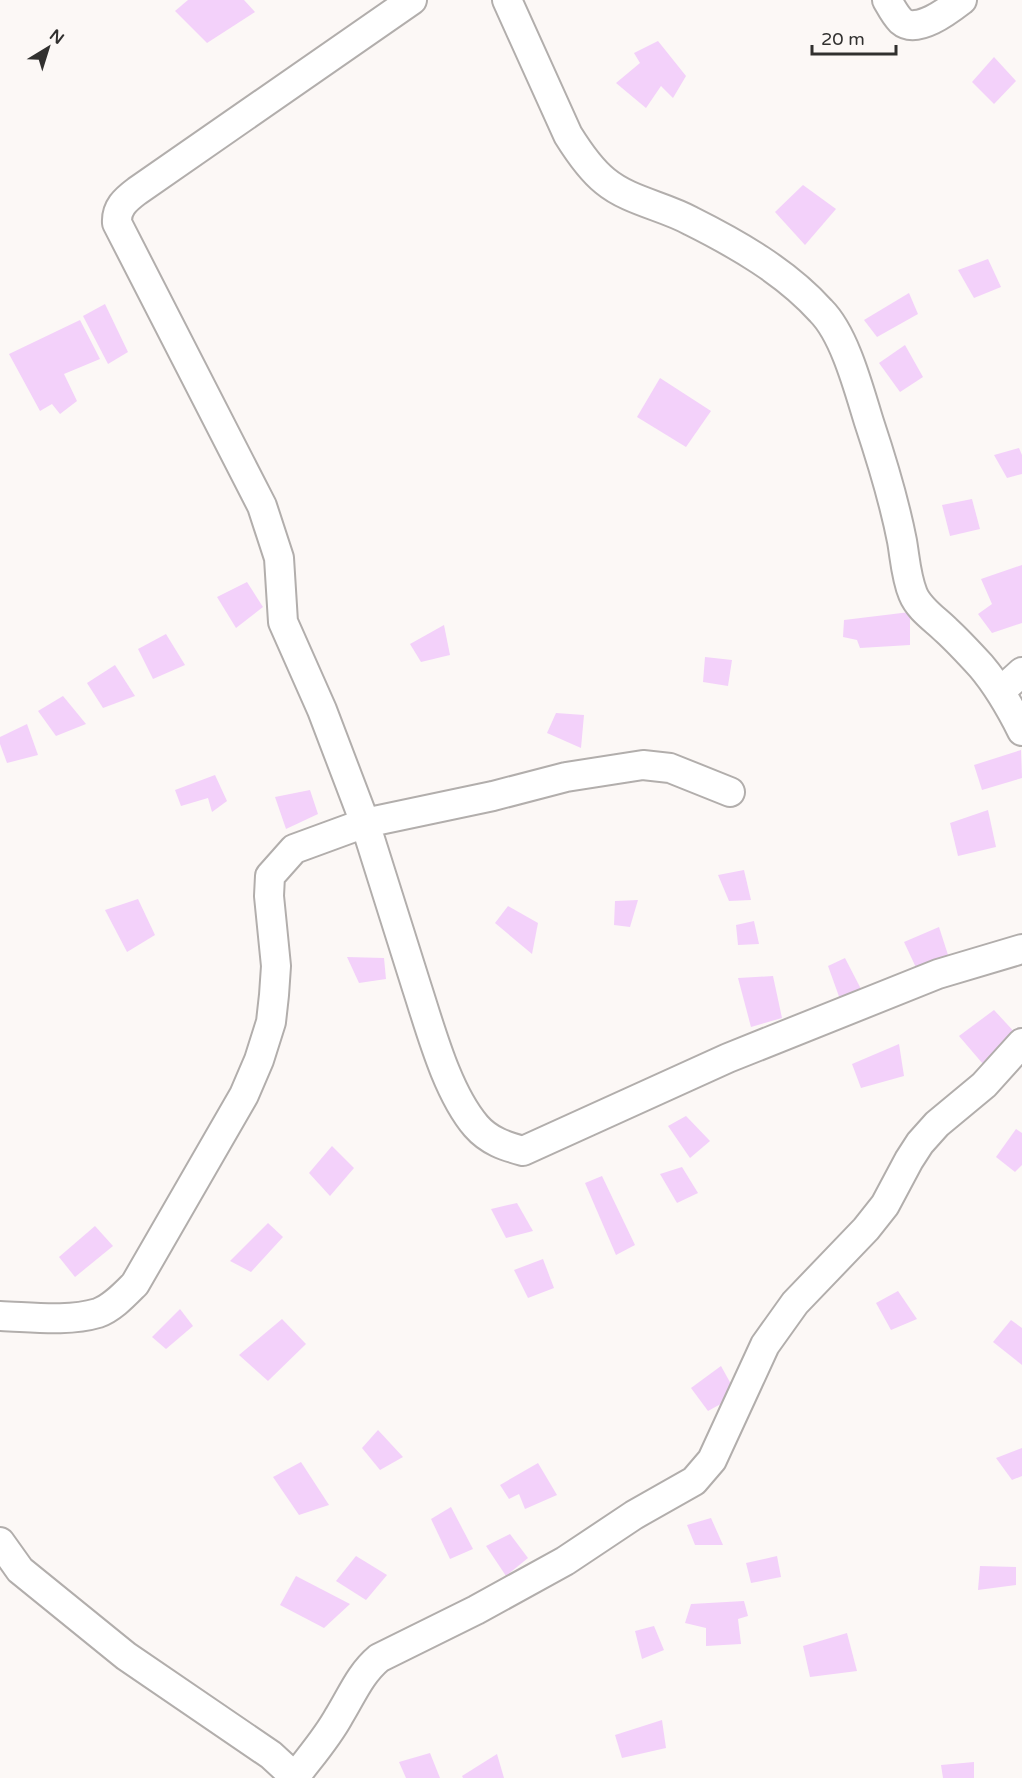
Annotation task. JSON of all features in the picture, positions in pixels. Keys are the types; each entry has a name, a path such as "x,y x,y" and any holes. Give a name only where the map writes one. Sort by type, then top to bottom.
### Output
{"street":[{"path":"412,0 137,191 120,206 116,215 117,223 262,506 279,558 283,622 322,710 365,823 434,1041 456,1095 477,1128 497,1144 523,1151 728,1058 938,974 1022,948"},
{"path":"507,0 568,135 576,149 605,181 625,193 689,219 749,254 800,290 823,313 838,336 862,398 890,488 914,596 923,609 963,648 1012,681 1022,731"},
{"path":"887,0 902,22 912,26 943,15 962,0"},
{"path":"0,1316 75,1317 100,1312 119,1300 135,1284 244,1095 259,1060 271,1022 276,966 268,896 270,876 294,849 365,823 493,796 566,777 642,765 670,768 730,792"},
{"path":"0,1542 20,1570 126,1656 271,1755 295,1777 339,1717 368,1667 379,1658 476,1610 555,1567 699,1476 712,1460 765,1346 795,1304 866,1229 885,1205 920,1143 938,1124 984,1085 1022,1043"}],"building":[{"path":"188,0 244,0 255,12 207,43 175,11"},
{"path":"658,41 686,76 673,98 661,86 646,108 616,83 640,63 634,53"},
{"path":"994,57 1016,81 994,104 972,82"},
{"path":"803,185 836,209 805,245 775,212"},
{"path":"988,259 1001,287 974,298 958,270"},
{"path":"909,293 918,314 877,337 864,320"},
{"path":"105,304 128,352 108,364 83,316"},
{"path":"80,320 100,359 64,374 77,401 60,414 52,404 40,411 9,354"},
{"path":"905,345 923,377 900,392 879,363"},
{"path":"660,378 711,411 686,447 637,417"},
{"path":"1019,448 1022,455 1022,474 1007,478 994,455"},
{"path":"972,499 980,529 950,536 942,505"},
{"path":"1022,565 1022,623 992,633 978,614 992,604 981,579"},
{"path":"247,582 263,607 236,628 217,597"},
{"path":"910,612 910,645 860,648 857,640 843,637 844,620"},
{"path":"444,625 450,655 421,662 410,644"},
{"path":"166,634 185,665 153,679 138,649"},
{"path":"705,657 732,660 728,686 703,682"},
{"path":"115,665 135,696 103,708 87,683"},
{"path":"63,696 86,724 56,736 38,711"},
{"path":"556,713 584,715 581,748 547,733"},
{"path":"27,724 38,755 7,763 0,744 0,737"},
{"path":"1021,750 1022,778 982,790 974,765"},
{"path":"215,775 227,801 212,812 208,798 181,806 175,790"},
{"path":"310,790 318,814 286,829 275,797"},
{"path":"988,810 996,847 958,856 950,823"},
{"path":"744,870 751,900 729,901 718,875"},
{"path":"138,899 155,935 127,952 105,910"},
{"path":"638,900 630,927 614,925 615,901"},
{"path":"508,906 538,923 532,954 495,923"},
{"path":"754,921 759,944 738,945 736,925"},
{"path":"939,927 949,958 919,974 904,942"},
{"path":"347,957 384,958 386,979 359,983"},
{"path":"845,958 861,989 841,1002 828,966"},
{"path":"773,976 782,1018 751,1027 738,978"},
{"path":"994,1010 1018,1036 983,1064 959,1036"},
{"path":"899,1044 904,1076 861,1088 852,1064"},
{"path":"686,1116 710,1141 690,1158 668,1126"},
{"path":"1016,1129 1022,1133 1022,1165 1015,1172 996,1157"},
{"path":"332,1146 354,1168 330,1196 309,1173"},
{"path":"682,1167 698,1193 677,1203 660,1174"},
{"path":"602,1176 635,1245 616,1255 585,1183"},
{"path":"517,1203 533,1231 506,1238 491,1209"},
{"path":"268,1223 283,1237 251,1272 230,1261"},
{"path":"95,1226 113,1246 75,1277 59,1257"},
{"path":"543,1259 554,1288 528,1298 514,1270"},
{"path":"898,1291 917,1319 891,1330 876,1303"},
{"path":"180,1309 193,1326 166,1349 152,1337"},
{"path":"282,1319 306,1344 268,1381 239,1355"},
{"path":"1011,1320 1022,1328 1022,1365 993,1342"},
{"path":"721,1366 737,1395 708,1411 691,1388"},
{"path":"378,1430 403,1457 380,1470 362,1448"},
{"path":"1022,1448 1022,1476 1012,1480 996,1458"},
{"path":"301,1462 329,1505 299,1515 273,1477"},
{"path":"538,1463 557,1495 525,1509 519,1494 509,1499 500,1485"},
{"path":"451,1507 473,1549 450,1559 431,1519"},
{"path":"711,1518 723,1545 695,1545 687,1525"},
{"path":"510,1534 528,1558 506,1576 486,1546"},
{"path":"356,1556 387,1575 366,1600 336,1581"},
{"path":"777,1556 781,1577 751,1583 746,1563"},
{"path":"980,1566 1016,1567 1016,1585 978,1590"},
{"path":"296,1576 350,1604 324,1628 280,1605"},
{"path":"744,1601 748,1616 738,1619 741,1644 706,1646 706,1628 685,1623 691,1604"},
{"path":"654,1626 664,1650 642,1659 635,1631"},
{"path":"847,1633 857,1671 810,1677 803,1646"},
{"path":"662,1720 666,1748 622,1758 615,1735"},
{"path":"430,1753 440,1778 406,1778 399,1762"},
{"path":"497,1754 504,1778 463,1778 462,1776"},
{"path":"974,1762 974,1778 943,1778 941,1765"}]}
